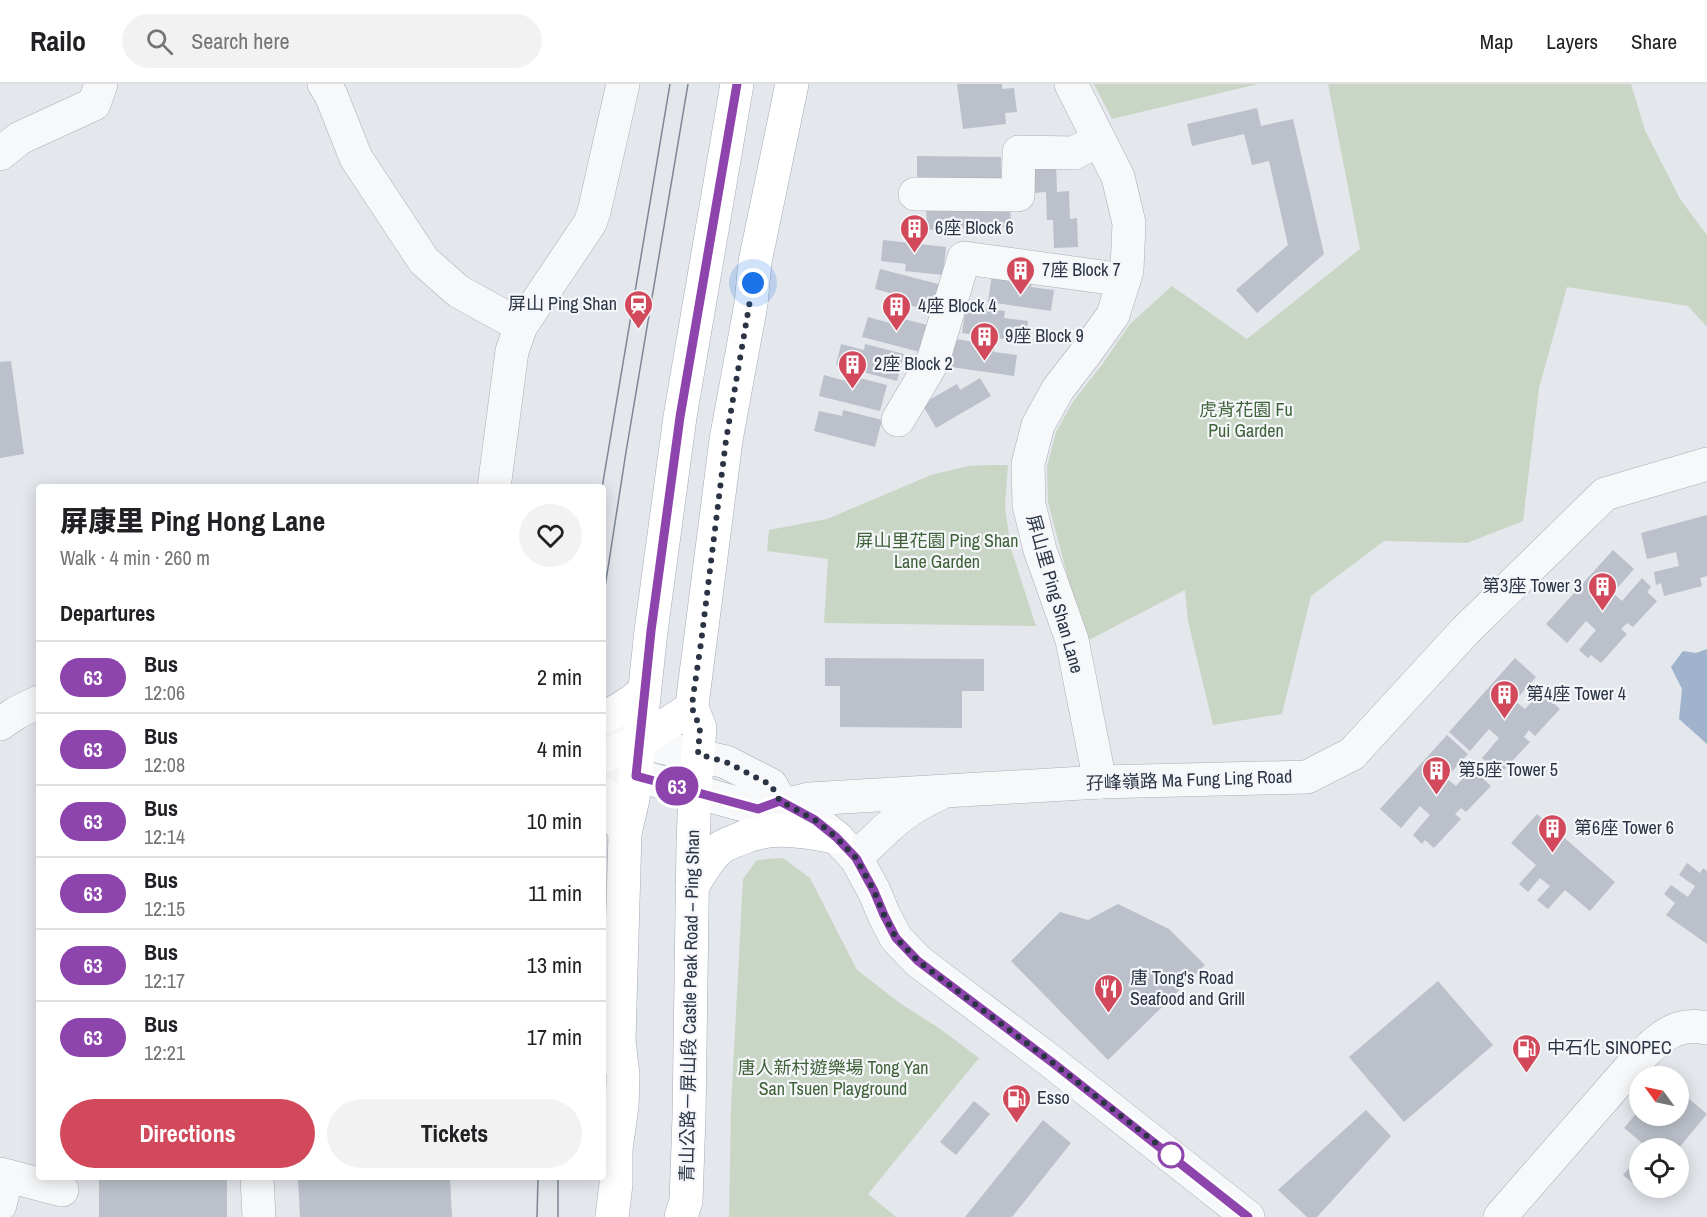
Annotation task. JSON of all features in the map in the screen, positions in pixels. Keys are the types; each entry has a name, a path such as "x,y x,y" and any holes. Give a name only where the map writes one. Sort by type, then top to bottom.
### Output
{"main road":[{"path":"612,1217 616,1184 609,1140 622,1106 623,1076 611,1048 625,833 633,800 644,691 680,417 737,84"},
{"name":"青山公路－屏山段 Castle Peak Road – Ping Shan","path":"681,1217 686,1201 692,887 695,791 700,728 692,708 726,440 750,304 755,262 792,84"},
{"path":"606,716 632,703 644,691"},
{"path":"606,755 639,742 692,708"},
{"path":"606,799 625,833"},
{"path":"692,887 704,866 720,848 743,837 768,830 793,830 846,848"}],"street":[{"path":"0,154 20,138 94,104 101,84"},
{"path":"324,84 332,95 356,158 424,261 458,291 521,326"},
{"path":"495,484 512,351 521,326 590,223 624,84"},
{"name":"屏山里 Ping Shan Lane","path":"1071,84 1118,177 1129,223 1127,270 1113,315 1058,389 1038,425 1028,464 1029,505 1040,550 1072,640 1100,782"},
{"path":"915,194 1018,195 1019,152 1074,153 1099,140"},
{"path":"898,420 933,361 964,258 1124,280"},
{"name":"孖峰嶺路 Ma Fung Ling Road","path":"606,767 758,809 809,799 948,790 1100,782 1307,777 1352,754 1465,632 1605,494 1707,464"},
{"path":"606,738 639,742 698,754 726,762 771,785 784,803 815,820 846,848 874,891 896,938 918,961 1053,1063 1248,1217"},
{"name":"孖峰嶺路 Ma Fung Ling Road","path":"846,848 920,802 948,790"},
{"path":"1500,1217 1637,1060 1658,1040 1679,1027 1696,1025 1707,1028"},
{"path":"257,1180 259,1217"},
{"path":"2,1185 62,1190"}],"green space":[{"path":"1094,84 1258,84 1112,119"},
{"name":"虎背花園 Fu Pui Garden","path":"1328,84 1631,84 1645,130 1680,199 1707,235 1707,327 1688,306 1567,287 1539,388 1523,521 1467,543 1384,541 1311,596 1282,714 1213,725 1188,621 1185,590 1085,642 1048,502 1047,467 1056,432 1074,400 1130,324 1172,286 1247,339 1360,249"},
{"name":"屏山里花園 Ping Shan Lane Garden","path":"1008,465 1005,507 1011,549 1036,626 824,623 828,559 767,551 769,530 827,519 931,475 968,466"},
{"name":"唐人新村遊樂場 Tong Yan San Tsuen Playground","path":"783,858 810,878 857,970 901,1004 939,1028 979,1058 868,1194 896,1217 729,1217 731,1108 743,879 757,860"}],"water":[{"path":"1707,649 1707,744 1679,719 1682,689 1671,667 1683,651 1696,653"}],"building":[{"path":"957,84 1002,84 1002,89 1014,88 1017,112 1005,113 1006,124 963,129"},
{"path":"1257,108 1261,126 1293,119 1324,254 1257,313 1236,290 1288,245 1269,161 1252,165 1244,134 1192,146 1187,124"},
{"path":"917,156 1001,157 1001,180 917,180"},
{"path":"1056,164 1057,192 1069,191 1070,219 1077,218 1078,247 1054,248 1053,220 1047,220 1046,192 1033,193 1032,165"},
{"path":"1010,203 1011,227 927,230 926,207"},
{"name":"6座 Block 6","path":"883,240 946,247 943,275 905,271 906,264 881,261"},
{"path":"880,269 942,285 934,312 895,301 897,295 875,289"},
{"name":"7座 Block 7","path":"992,274 1032,280 1031,287 1054,290 1051,311 988,302"},
{"path":"966,306 1005,311 1004,318 1028,321 1025,342 962,333"},
{"name":"4座 Block 4","path":"892,316 931,326 924,353 862,337 868,317 890,323"},
{"name":"9座 Block 9","path":"955,339 995,345 994,352 1017,355 1014,376 951,367"},
{"path":"841,344 864,350 865,344 904,354 897,381 836,365"},
{"path":"11,361 24,454 0,458 0,362"},
{"name":"2座 Block 2","path":"824,375 846,381 848,375 887,385 880,411 819,396"},
{"path":"980,378 991,396 936,428 922,404 957,384 960,390"},
{"path":"843,410 882,420 875,447 814,431 819,411 842,416"},
{"path":"1707,515 1707,576 1700,578 1702,586 1664,596 1661,583 1656,585 1654,572 1679,566 1676,552 1647,559 1641,533"},
{"name":"第3座 Tower 3","path":"1613,550 1634,569 1613,593 1622,601 1642,578 1651,587 1647,592 1657,601 1633,627 1627,623 1621,629 1627,634 1601,663 1591,655 1588,658 1579,650 1596,630 1586,621 1567,643 1546,624"},
{"path":"825,658 984,659 984,691 962,691 962,728 840,727 840,686 825,686"},
{"name":"第4座 Tower 4","path":"1515,658 1536,677 1515,701 1525,709 1545,687 1554,695 1550,700 1560,709 1535,736 1529,730 1524,737 1530,742 1503,771 1494,763 1491,766 1482,758 1499,738 1489,729 1470,751 1449,732"},
{"name":"第5座 Tower 5","path":"1447,735 1468,754 1446,778 1456,786 1476,764 1485,772 1481,777 1491,786 1466,812 1461,808 1455,814 1461,819 1434,848 1425,840 1422,844 1413,835 1430,815 1420,806 1401,828 1380,809"},
{"name":"第6座 Tower 6","path":"1537,814 1615,882 1590,911 1565,890 1548,909 1537,900 1550,886 1540,878 1528,892 1519,884 1536,865 1511,843"},
{"path":"1687,863 1700,873 1703,868 1707,871 1707,944 1666,915 1675,903 1664,894 1671,885 1688,897 1695,886 1679,875"},
{"name":"唐 Tong's Road Seafood and Grill","path":"1118,904 1169,929 1205,965 1108,1060 1011,961 1060,912 1088,920"},
{"path":"1438,981 1493,1045 1404,1122 1349,1057"},
{"path":"1689,1099 1707,1114 1687,1138 1636,1138 1624,1128 1629,1122 1629,1126 1689,1126"},
{"path":"974,1101 990,1114 956,1155 940,1142"},
{"path":"1366,1110 1391,1136 1317,1217 1307,1217 1278,1190"},
{"path":"1043,1120 1071,1143 1012,1217 965,1217"},
{"path":"1629,1168 1629,1180 1623,1175"},
{"path":"99,1180 227,1180 227,1217 99,1217"},
{"path":"298,1180 450,1180 452,1217 300,1217"}],"tram line":[{"path":"603,484 670,84"},
{"path":"606,581 688,84"},
{"path":"537,1217 538,1180"},
{"path":"558,1180 558,1217"}],"bus line":[{"name":"63","path":"737,84 680,417 651,631 636,776 758,809 780,801 815,820 836,837 856,858 896,938 918,961 994,1017 1248,1217"}],"place":[{"name":"6座 Block 6","path":"914,254"},
{"name":"7座 Block 7","path":"1021,296"},
{"name":"屏山 Ping Shan","path":"638,330"},
{"name":"4座 Block 4","path":"897,332"},
{"name":"9座 Block 9","path":"984,362"},
{"name":"2座 Block 2","path":"853,390"},
{"name":"第3座 Tower 3","path":"1603,612"},
{"name":"第4座 Tower 4","path":"1505,720"},
{"name":"第5座 Tower 5","path":"1437,796"},
{"name":"第6座 Tower 6","path":"1553,854"},
{"name":"唐 Tong's Road Seafood and Grill","path":"1109,1014"},
{"name":"中石化 SINOPEC","path":"1526,1074"},
{"name":"Esso","path":"1016,1124"}],"route":[{"path":"753,283 726,440 693,697 692,708 700,728 698,754 726,762 771,785 780,801 815,820 836,837 856,858 896,938 918,961 994,1017 1171,1155"}]}
